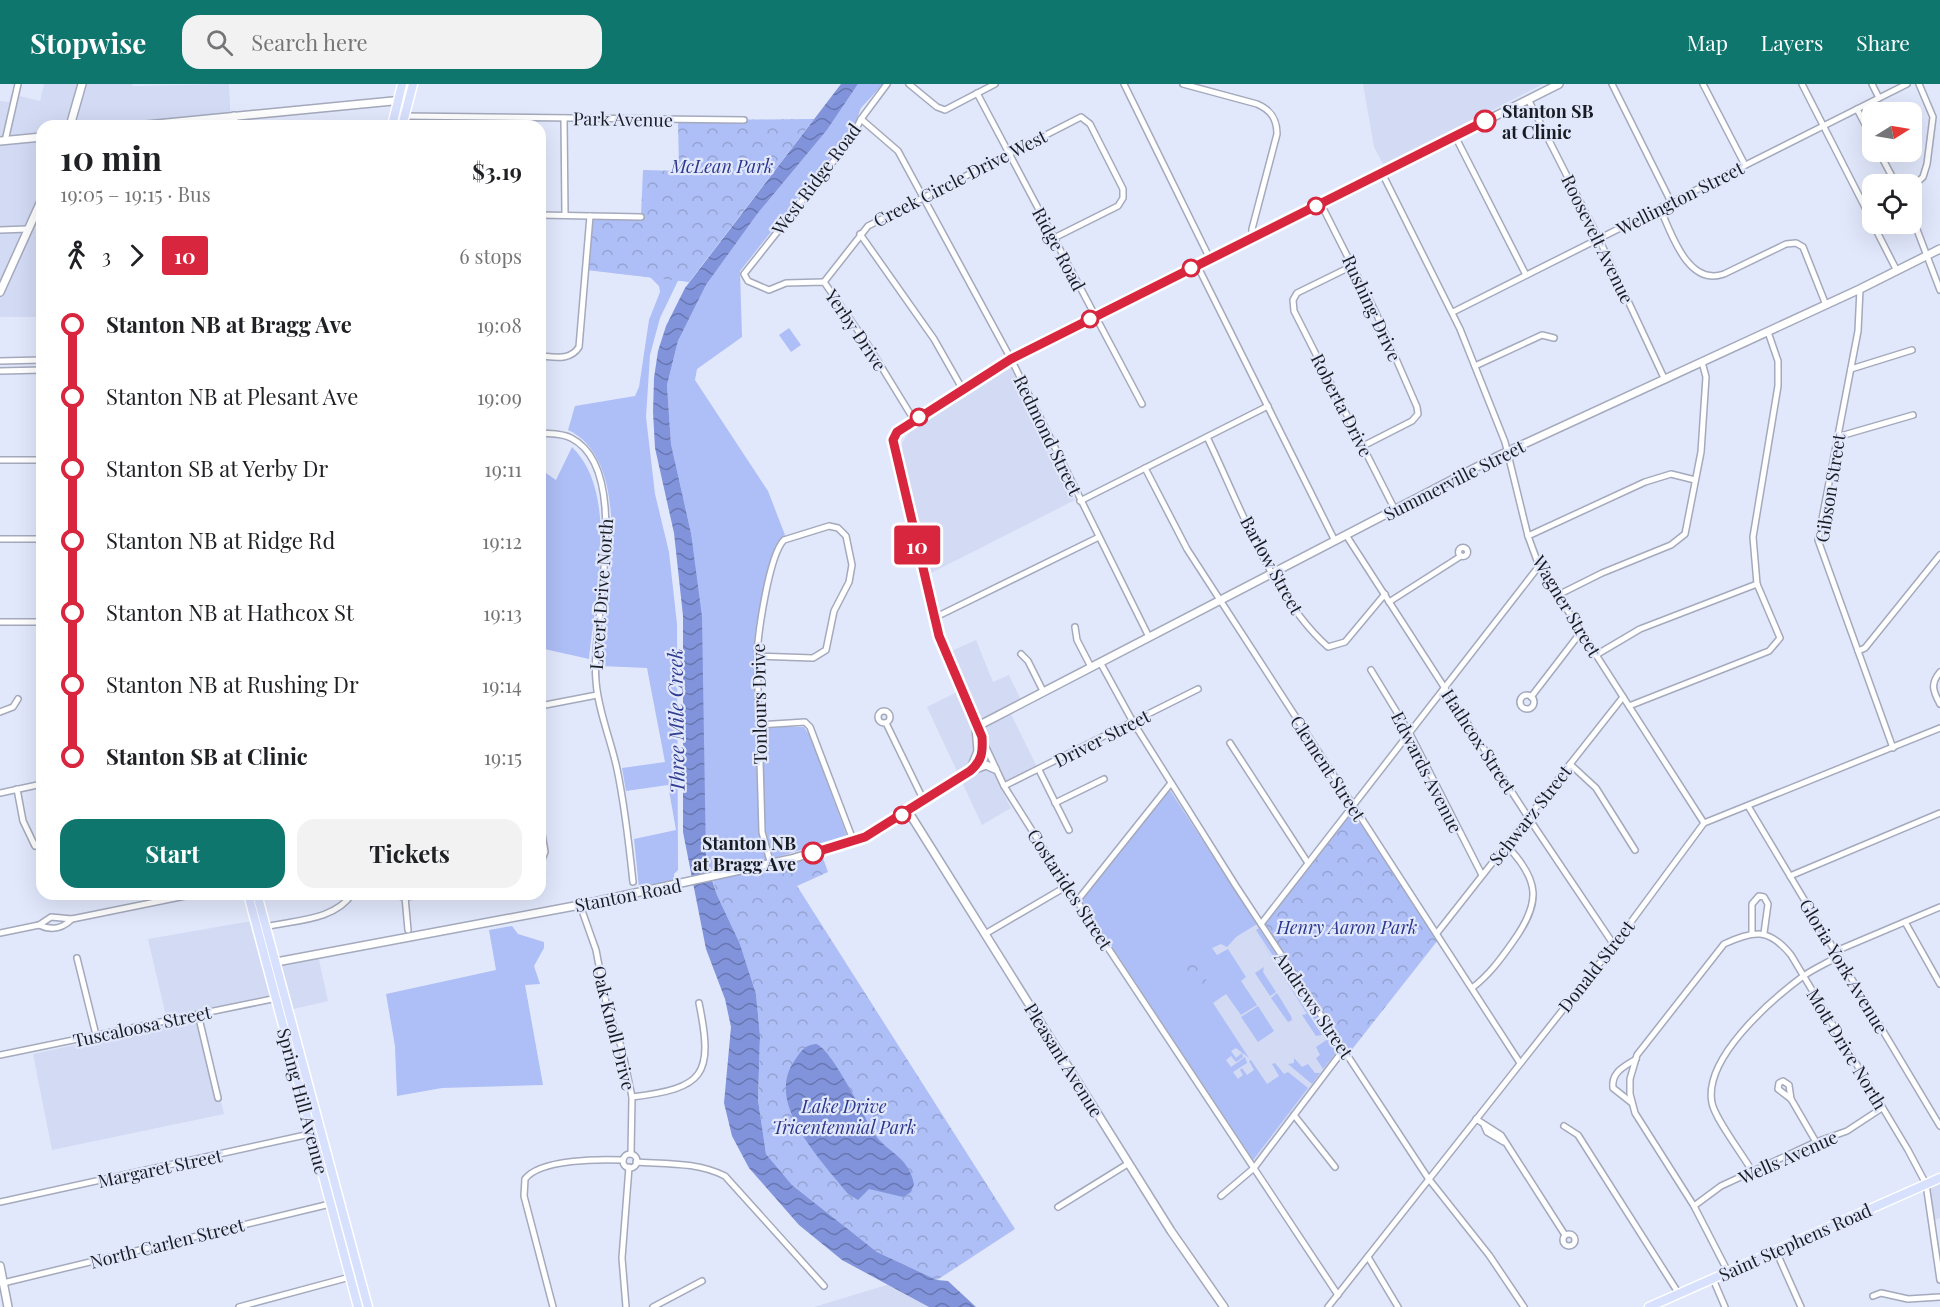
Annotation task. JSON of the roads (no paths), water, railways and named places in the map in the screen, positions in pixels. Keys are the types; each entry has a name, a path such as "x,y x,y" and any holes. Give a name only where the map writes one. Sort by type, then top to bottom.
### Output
{"main road":[{"path":"393,120 402,84"},
{"path":"403,120 413,84"},
{"name":"Spring Hill Avenue","path":"250,900 270,963 315,1133 368,1307"},
{"name":"Spring Hill Avenue","path":"258,900 270,963"},
{"name":"Spring Hill Avenue","path":"315,1133 330,1204 358,1307"},
{"name":"Saint Stephens Road","path":"1650,1307 1940,1178"}],"street":[{"path":"18,84 3,141 36,137"},
{"path":"72,120 82,84"},
{"name":"West Ridge Road","path":"744,274 851,139 861,119 887,84"},
{"path":"909,84 937,107 945,110 995,84"},
{"path":"1124,84 1210,259"},
{"path":"1182,84 1266,108 1276,120 1277,134 1252,229 1252,238"},
{"path":"914,420 1011,359 1559,84"},
{"path":"1612,84 1671,202"},
{"path":"1703,84 1745,165"},
{"path":"1802,84 1862,200"},
{"path":"1872,84 1879,98"},
{"name":"Wellington Street","path":"1453,312 1907,84"},
{"path":"1919,84 1933,117 1928,164 1922,178"},
{"name":"Ridge Road","path":"976,93 1142,405"},
{"path":"189,120 398,99 408,101"},
{"name":"Roosevelt Avenue","path":"1528,99 1599,239 1665,380"},
{"path":"1857,109 1862,119"},
{"name":"Park Avenue","path":"394,114 404,117 744,120"},
{"path":"234,115 235,120"},
{"path":"564,118 565,215"},
{"name":"Creek Circle Drive West","path":"824,282 868,226 921,196 1075,118 1085,119 1090,124 1123,189 1123,198 1118,206 1052,239"},
{"name":"Redmond Street","path":"861,119 898,151 1011,359 1149,638"},
{"path":"1455,136 1526,275"},
{"name":"Wagner Street","path":"1382,173 1453,312 1475,366 1507,451 1528,536 1539,566 1704,823"},
{"name":"Rushing Drive","path":"1321,204 1390,344 1418,414 1412,421 1363,446"},
{"path":"1660,208 1690,264 1703,275 1713,277 1724,274 1786,244 1796,243 1803,247 1826,305"},
{"path":"0,292 36,212"},
{"path":"546,215 641,217"},
{"path":"546,356 568,357 574,355 579,347 590,216"},
{"path":"0,230 28,229"},
{"path":"861,234 934,339 963,390"},
{"path":"1879,234 1898,271"},
{"path":"1919,234 1940,290"},
{"name":"Summerville Street","path":"976,726 1507,451 1826,305 1940,249"},
{"path":"1197,265 1335,541"},
{"name":"Roberta Drive","path":"1352,266 1297,292 1293,300 1294,312 1395,510"},
{"name":"Yerby Drive","path":"744,274 748,281 769,290 786,283 824,282 868,345 914,420"},
{"name":"Gibson Street","path":"1860,289 1858,331 1818,540 1893,748"},
{"path":"1629,706 1769,651 1778,644 1780,638 1757,584 1753,537 1778,386 1778,361 1768,332"},
{"path":"1475,366 1542,335 1554,338"},
{"path":"1851,369 1912,350"},
{"path":"0,362 36,360"},
{"path":"1558,595 1602,573 1671,545 1685,534 1701,452 1706,377 1702,362"},
{"path":"0,371 36,370"},
{"path":"1080,501 1268,406"},
{"path":"1837,437 1913,415"},
{"name":"Costarides Street","path":"914,420 897,432 893,440 934,618 939,636 995,770 1067,886 1338,1295"},
{"name":"Levert Drive North","path":"546,434 571,438 586,450 601,483 607,522 595,661 597,695 618,771 633,882"},
{"name":"Barlow Street","path":"1207,437 1272,573 1305,623 1328,647 1345,642 1385,594"},
{"path":"0,460 36,460"},
{"name":"Clement Street","path":"1145,468 1167,515 1220,600 1520,1063"},
{"path":"1528,536 1645,482 1671,474 1695,480"},
{"name":"Tonlours Drive","path":"757,656 813,658 826,650 834,611 849,582 852,565 846,536 838,528 829,526 784,540 779,545 758,636 757,656 762,832 771,865"},
{"name":"Hathcox Street","path":"1347,535 1528,817 1614,945"},
{"path":"934,618 1099,537"},
{"path":"0,539 36,539"},
{"path":"1858,651 1864,648 1940,555"},
{"path":"1389,602 1461,556"},
{"path":"1261,924 1539,566"},
{"path":"1596,655 1640,629 1757,584"},
{"path":"0,622 36,622"},
{"path":"1075,627 1077,640 1091,667"},
{"path":"1531,697 1581,632"},
{"path":"1021,654 1028,661 1043,691"},
{"name":"Andrews Street","path":"1100,662 1133,722 1261,924 1428,1178 1490,1255 1524,1307"},
{"name":"Edwards Avenue","path":"1371,670 1410,732 1482,875"},
{"path":"1940,672 1933,682 1933,692 1940,704"},
{"name":"Driver Street","path":"1004,786 1198,689"},
{"path":"546,705 597,695"},
{"name":"Schwarz Street","path":"1437,933 1623,697"},
{"path":"0,712 13,707 18,699"},
{"path":"759,725 805,722 816,740 853,840"},
{"path":"886,723 924,801"},
{"path":"970,771 978,751 976,726"},
{"path":"1704,823 1940,728"},
{"path":"970,771 982,756 982,737"},
{"path":"1230,742 1308,863"},
{"path":"1569,764 1596,788 1635,850"},
{"path":"970,771 986,765 995,770"},
{"path":"1039,770 1069,830"},
{"name":"Stanton Road","path":"270,963 580,905 771,865 865,837 970,771"},
{"path":"1055,803 1104,779"},
{"path":"1077,901 1171,783"},
{"path":"0,793 36,785"},
{"path":"17,789 22,821 35,846"},
{"name":"Gloria York Avenue","path":"1748,806 1940,1126"},
{"name":"Pleasant Avenue","path":"908,811 1129,1163 1210,1290 1224,1307"},
{"path":"1790,876 1940,813"},
{"name":"Donald Street","path":"1328,1307 1614,945 1704,823"},
{"path":"1473,988 1491,973 1529,919 1533,898 1531,880 1524,863 1506,845"},
{"path":"985,934 1067,886"},
{"path":"1728,1272 1694,1206 1635,1113 1630,1079 1636,1059 1652,1035 1724,944 1752,934 1764,933 1768,904 1764,897 1759,896 1752,904 1752,934"},
{"path":"39,926 51,917 72,919 165,900"},
{"path":"265,927 331,913 347,900"},
{"path":"405,900 408,930"},
{"name":"Oak Knoll Drive","path":"580,905 596,950 608,1008 622,1049 632,1097 631,1154"},
{"path":"1752,1171 1712,1107 1711,1083 1717,1065 1759,1015 1803,976 1837,954 1940,907"},
{"path":"0,933 39,926 52,929 72,919"},
{"path":"1905,922 1940,984"},
{"name":"Mott Drive North","path":"1764,933 1781,943 1803,976 1926,1184"},
{"path":"76,958 96,1035"},
{"name":"Tuscaloosa Street","path":"0,1055 279,997"},
{"path":"632,1097 682,1089 695,1079 701,1069 705,1038 699,1003"},
{"path":"198,1014 218,1098"},
{"path":"1221,1196 1254,1168 1344,1049"},
{"path":"1632,1103 1613,1088 1612,1082 1617,1072 1636,1059"},
{"path":"1791,1099 1816,1142"},
{"name":"Wells Avenue","path":"1694,1206 1721,1186 1816,1142 1847,1131 1882,1108"},
{"path":"1294,1115 1335,1167"},
{"path":"1476,1119 1501,1136 1565,1235"},
{"path":"1564,1126 1578,1135 1679,1294"},
{"name":"Margaret Street","path":"0,1202 315,1133"},
{"path":"553,1307 524,1196 525,1179 538,1170 574,1162 594,1159 623,1160 631,1154 636,1162"},
{"path":"623,1160 629,1167 622,1268 627,1307"},
{"path":"629,1167 636,1162 708,1168 725,1176 824,1286"},
{"path":"1058,1207 1129,1163"},
{"path":"1926,1184 1940,1280"},
{"name":"North Carlen Street","path":"3,1283 330,1204"},
{"path":"1776,1251 1801,1307"},
{"path":"1368,1257 1398,1307"},
{"path":"0,1266 3,1295 8,1307"},
{"path":"239,1307 350,1277"},
{"path":"1713,1279 1725,1307"},
{"path":"653,1307 702,1281"},
{"path":"1873,1296 1881,1293 1908,1299 1940,1297"}],"water":[{"path":"841,84 858,84 827,130 758,213 706,285 678,341 667,385 671,444 691,533 702,617 706,862 717,895 740,944 756,994 760,1036 758,1100 766,1154 792,1185 877,1252 937,1280 948,1281 976,1307 929,1307 842,1260 799,1225 749,1168 732,1136 724,1103 731,1027 725,999 706,949 683,832 683,616 674,533 655,448 654,378 658,351 666,326 685,288"},
{"path":"816,1044 830,1057 838,1069 877,1138 907,1166 914,1184 911,1192 903,1197 869,1189 858,1200 848,1194 801,1132 787,1097 787,1079 800,1053 808,1046"}],"place":[{"name":"Stanton SB at Clinic","path":"1485,121"},
{"name":"Stanton NB at Bragg Ave","path":"813,853"}],"park label":[{"name":"McLean Park","path":"722,166"},
{"name":"Henry Aaron Park","path":"1347,927"},
{"name":"Lake Drive Tricentennial Park","path":"844,1116"}],"water label":[{"name":"Three Mile Creek","path":"675,721"}]}
